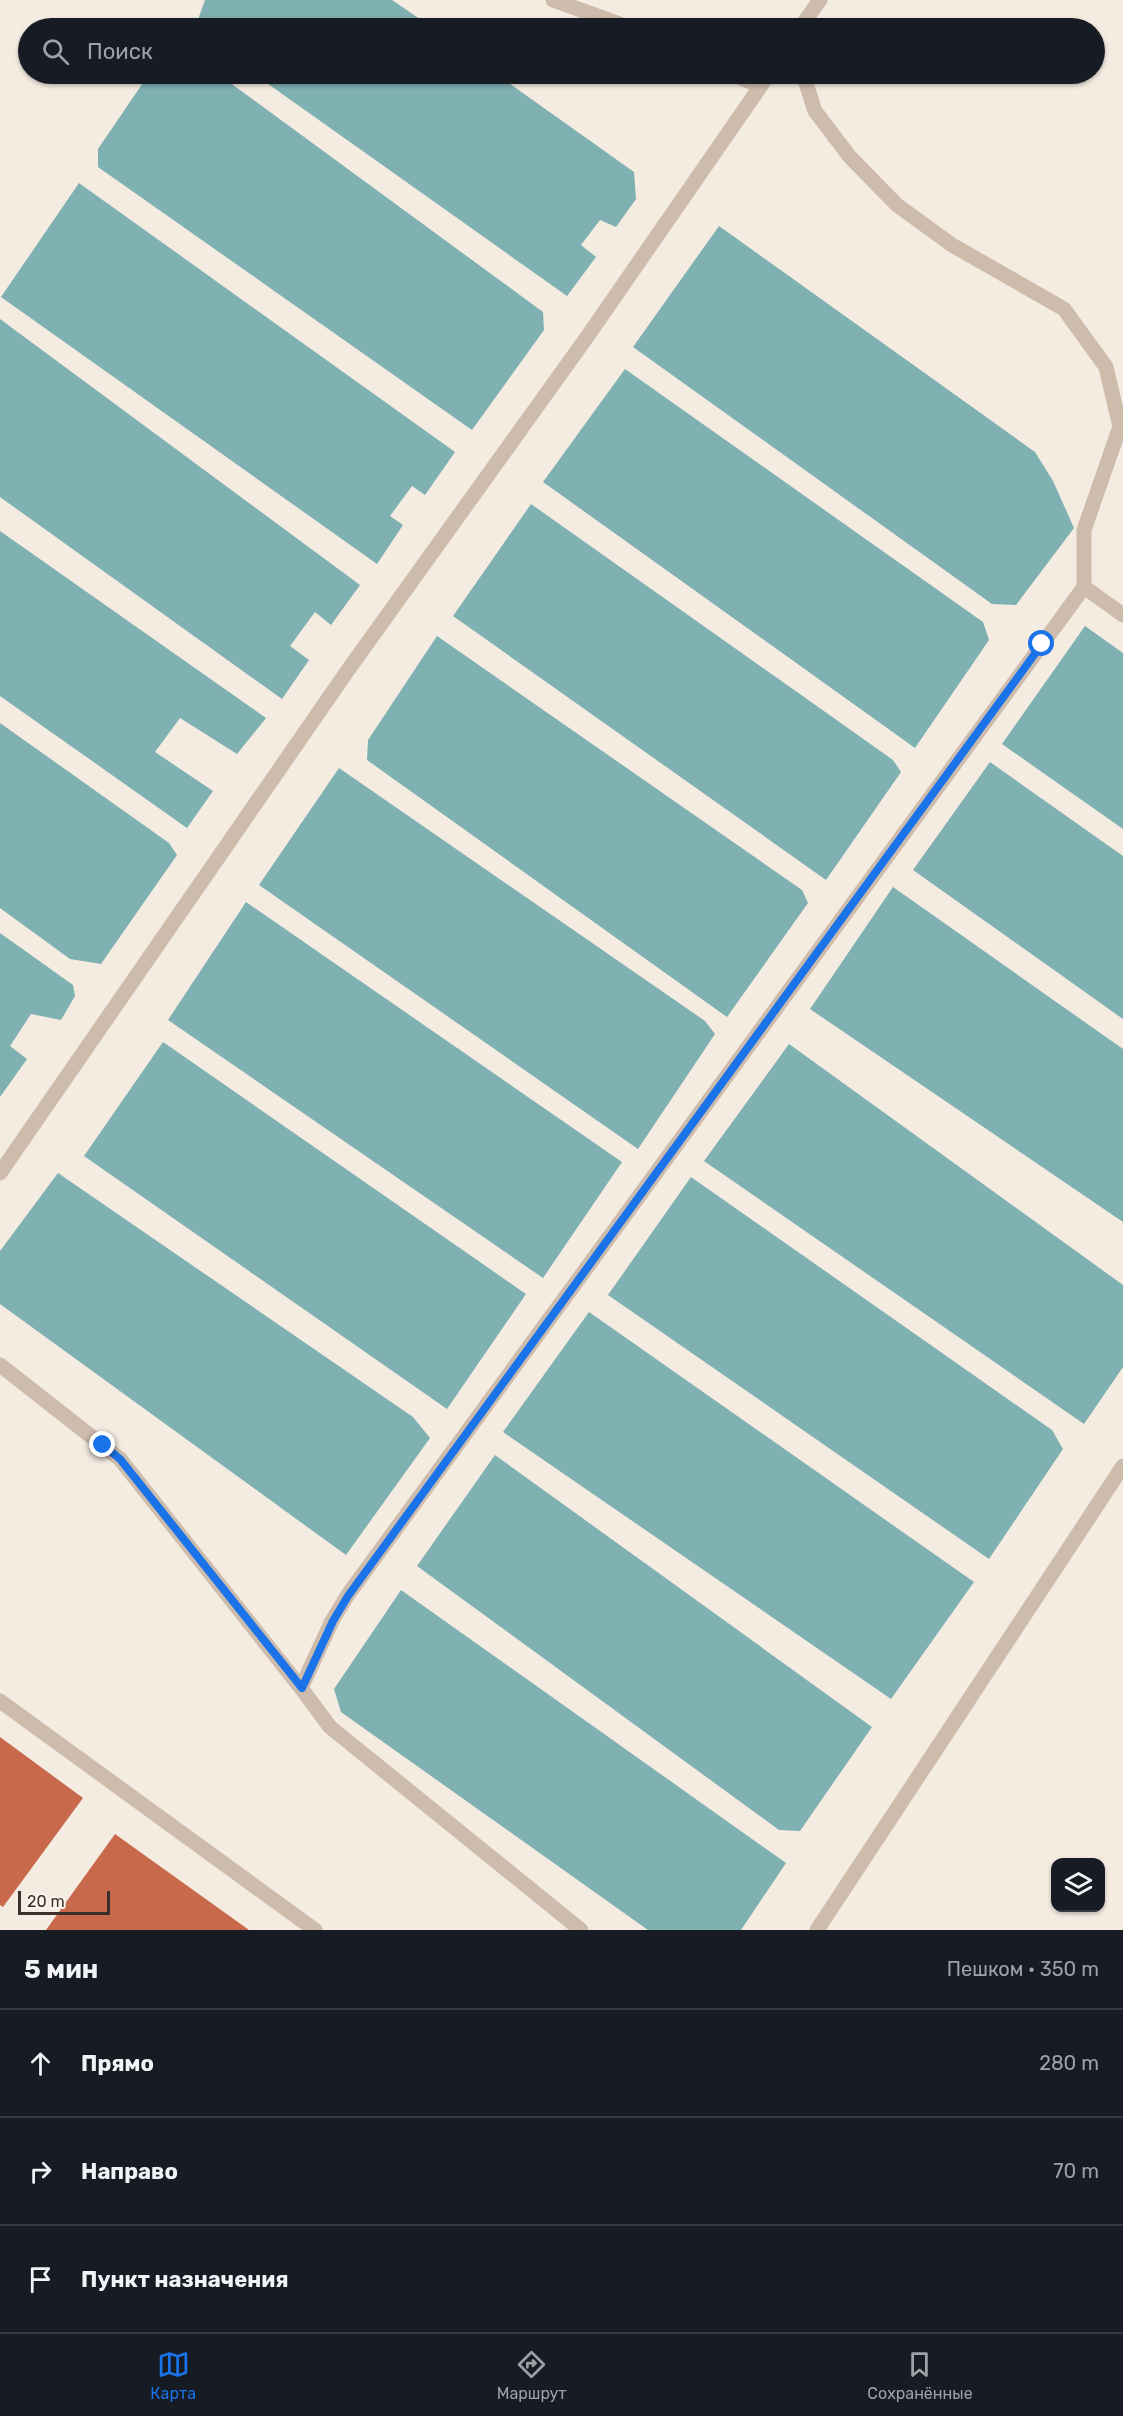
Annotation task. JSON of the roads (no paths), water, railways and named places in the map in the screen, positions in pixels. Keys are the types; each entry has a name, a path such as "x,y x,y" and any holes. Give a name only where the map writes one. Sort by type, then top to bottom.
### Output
{"lane":[{"path":"553,0 603,18"},
{"path":"807,18 820,0"},
{"path":"0,1173 348,670 587,337 761,84"},
{"path":"302,1688 333,1621 348,1596 1084,587 1084,530 1122,423 1106,368 1064,309 952,245 897,205 850,157 815,111 806,84"},
{"path":"1084,587 1123,615"},
{"path":"0,1365 120,1459 302,1688 330,1727 581,1930"},
{"path":"817,1930 1123,1466"},
{"path":"0,1701 315,1930"}],"water":[{"path":"205,0 392,0 418,18 199,18"},
{"path":"142,84 232,84 543,312 544,330 472,430 98,167 98,149"},
{"path":"268,84 510,84 634,172 636,199 616,227 600,220 581,245 596,257 567,296"},
{"path":"79,183 455,452 425,495 412,486 390,516 403,525 377,564 1,297"},
{"path":"719,226 1035,452 1053,481 1074,528 1016,605 992,604 633,347"},
{"path":"0,319 360,585 331,625 315,612 290,646 309,660 282,699 0,497"},
{"path":"625,369 983,622 989,640 915,748 543,482"},
{"path":"531,504 893,760 901,772 826,880 453,616"},
{"path":"0,531 266,718 237,754 180,718 155,752 213,791 187,828 0,696"},
{"path":"1085,626 1123,653 1123,829 1002,744"},
{"path":"437,636 802,890 808,903 727,1017 367,760 368,740"},
{"path":"0,723 169,843 177,855 101,964 70,959 0,908"},
{"path":"990,762 1123,856 1123,1019 913,870"},
{"path":"339,768 705,1021 715,1034 638,1149 259,885"},
{"path":"893,887 1123,1049 1123,1222 810,1009"},
{"path":"246,902 622,1162 543,1278 168,1020"},
{"path":"0,933 73,985 75,996 61,1020 31,1014 10,1046 27,1059 0,1097"},
{"path":"163,1042 526,1294 447,1409 84,1156"},
{"path":"789,1044 1123,1285 1123,1367 1084,1424 704,1161"},
{"path":"58,1173 413,1417 430,1438 346,1555 0,1304 0,1251"},
{"path":"691,1177 1052,1430 1063,1449 989,1559 608,1295"},
{"path":"589,1312 974,1582 891,1699 503,1432"},
{"path":"495,1455 872,1727 800,1831 779,1830 417,1566"},
{"path":"401,1590 786,1863 741,1930 648,1930 341,1712 334,1689"}]}
